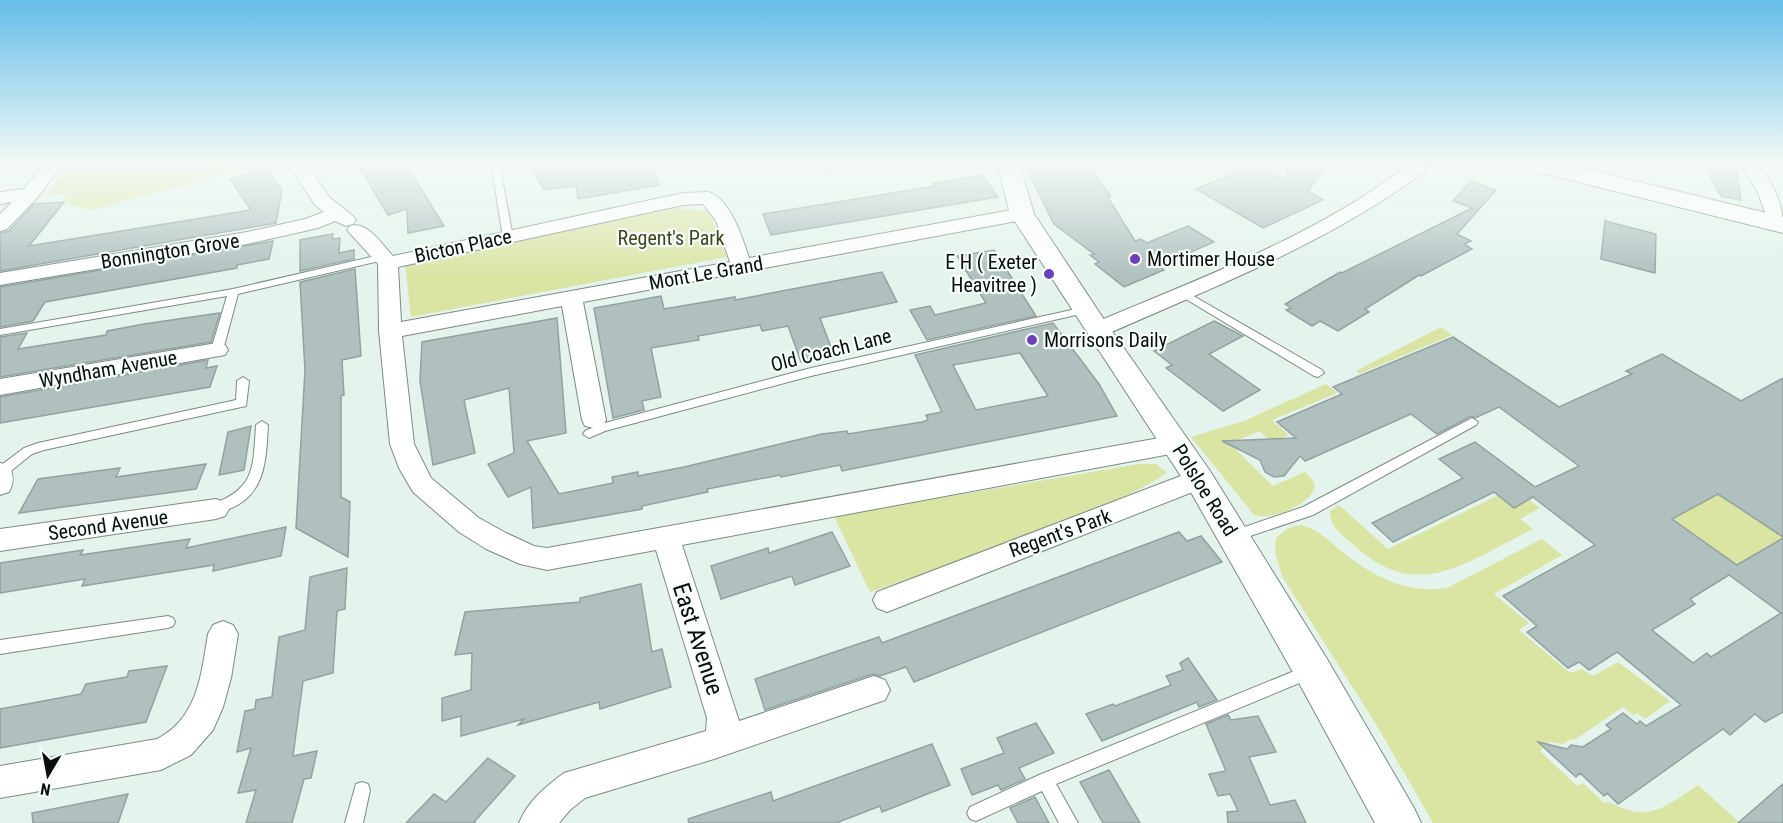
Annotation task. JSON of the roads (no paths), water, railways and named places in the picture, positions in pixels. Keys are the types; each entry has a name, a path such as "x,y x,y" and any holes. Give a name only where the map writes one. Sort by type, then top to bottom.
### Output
{"main road":[{"path":"1686,201 1781,225"}],"street":[{"path":"0,225 23,201"},
{"path":"322,201 346,221 386,260 390,331 402,444 422,485 469,525 496,541 530,556 547,559 834,504 1176,444"},
{"name":"Bicton Place","path":"386,260 508,237 672,201"},
{"name":"Bicton Place","path":"712,201 719,208 732,235 742,267"},
{"name":"Polsloe Road","path":"1019,201 1022,214 1235,536 1399,823"},
{"path":"1091,320 1184,293 1318,229 1367,201"},
{"path":"1771,201 1781,225"},
{"name":"Mont Le Grand","path":"390,331 1022,214"},
{"name":"Bonnington Grove","path":"0,279 247,238 311,224 346,221"},
{"path":"571,297 591,427"},
{"name":"Wyndham Avenue","path":"0,387 216,350"},
{"name":"Regent's Park","path":"887,600 1199,479"},
{"name":"Second Avenue","path":"0,540 216,509"},
{"name":"East Avenue","path":"666,538 723,718 721,741"},
{"path":"0,782 161,754 182,742 204,716 211,702 223,634"},
{"path":"536,823 569,788 874,690"}],"lane":[{"path":"502,201 508,237"},
{"path":"0,332 233,292 386,260"},
{"path":"216,350 233,292"},
{"path":"1184,293 1318,373"},
{"name":"Old Coach Lane","path":"591,427 600,428 811,372 1091,320"},
{"path":"0,477 28,451 42,446 242,403 243,381"},
{"path":"1235,536 1308,511 1472,422"},
{"path":"216,509 233,504 244,497 254,484 258,473 262,425"},
{"path":"0,647 168,622"},
{"path":"976,813 1046,781 1313,670"},
{"path":"1046,781 1069,823"},
{"path":"354,823 362,790"}],"place":[{"name":"Mortimer House","path":"1135,259"},
{"name":"E H ( Exeter Heavitree )","path":"1049,274"},
{"name":"Morrisons Daily","path":"1032,340"}]}
